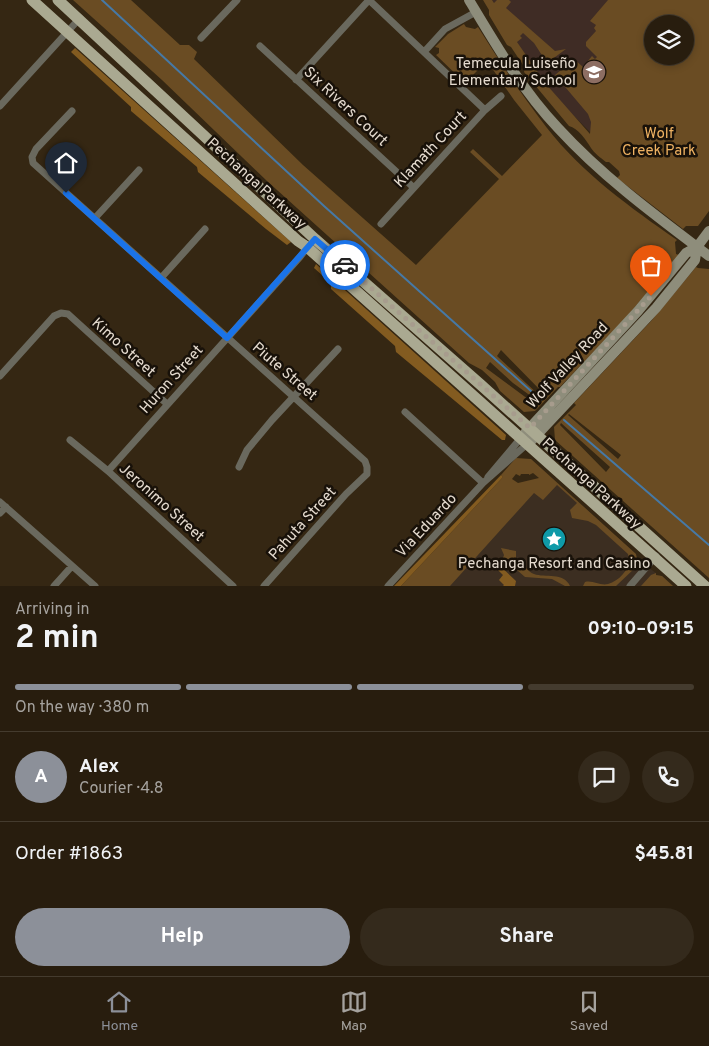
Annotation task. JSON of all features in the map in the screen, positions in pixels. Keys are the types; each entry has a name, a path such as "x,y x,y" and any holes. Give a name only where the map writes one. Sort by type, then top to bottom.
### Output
{"main road":[{"name":"Pechanga Parkway","path":"32,0 298,241 311,243 533,432 705,586"},
{"name":"Pechanga Parkway","path":"58,0 80,18 311,243 523,442 686,586"},
{"path":"469,0 505,60 557,127 606,176 709,256"},
{"name":"Wolf Valley Road","path":"533,432 686,253 697,247 709,231"},
{"name":"Wolf Valley Road","path":"523,442 595,374 654,310 694,261 697,247"},
{"path":"622,345 621,339 638,320 638,311"},
{"path":"595,374 596,365 612,348 613,345 610,342"}],"street":[{"path":"201,38 237,0"},
{"path":"296,80 369,0 485,110"},
{"path":"424,52 445,29 476,12"},
{"path":"0,106 80,18"},
{"name":"Six Rivers Court","path":"260,46 413,187"},
{"name":"Klamath Court","path":"381,224 485,110 502,96"},
{"name":"Piute Street","path":"72,111 36,149 32,156 33,164 365,461 367,467 366,474 362,479"},
{"path":"95,218 139,170"},
{"path":"161,278 205,229"},
{"name":"Huron Street","path":"108,471 311,243"},
{"name":"Kimo Street","path":"0,376 54,316 61,313 68,314 167,404"},
{"path":"239,467 247,450 338,349"},
{"path":"405,412 484,484"},
{"name":"Jeronimo Street","path":"70,440 108,471 234,586"},
{"name":"Via Eduardo","path":"388,586 523,442"},
{"name":"Pahuta Street","path":"264,586 346,494 362,479"},
{"path":"0,513 3,504 95,586"},
{"path":"630,586 662,548"},
{"path":"54,586 72,566"}],"shaded area":[{"name":"Temecula Luiseño Elementary School","path":"492,0 708,0 694,15 644,15 644,65 646,65 598,140 564,106 521,49"},
{"path":"75,48 291,242 287,245 198,172 197,167 131,111 131,107 71,52"},
{"path":"316,264 506,435 505,440 502,440 396,352 395,346 331,289 331,283 314,268"},
{"name":"Pechanga Resort and Casino","path":"547,474 636,554 637,559 673,586 446,586"},
{"path":"501,475 503,477 401,586 394,586"},
{"path":"497,563 516,581 515,586 503,586 499,580 503,575 494,566"}],"green space":[{"path":"73,0 131,0 180,45 189,45 197,52 194,59 303,165 416,265 499,179 470,152 473,149 502,176 542,135 514,100 487,61 465,83 436,55 439,53 439,48 435,47 448,34 464,24 466,27 475,29 478,27 520,91 561,144 591,175 677,240 675,242 676,254 679,255 623,321 560,387 535,411 524,412 500,391 495,382 482,370 469,363 267,181 162,80","holes":["501,350 545,395 542,398 497,356","490,362 513,383 539,402 536,405 486,368"]},
{"name":"Wolf Creek Park","path":"483,0 492,0 494,3 497,0 509,0 511,2 506,8 555,51 566,49 547,63 534,43 523,33 520,36 522,38 517,42 546,84 590,134 591,122 588,114 555,75 561,70 560,68 574,59 583,67 592,56 595,59 597,57 586,46 586,42 596,31 594,28 596,25 590,21 608,0 709,0 709,211 698,226 686,226 683,229 617,178 620,175 619,171 592,150 579,132 569,126 524,72 525,68 511,47 507,45 489,15 489,10"},
{"path":"696,267 709,269 709,578 555,440 554,427 652,320","holes":["568,415 621,455 618,459","561,423 610,467 606,472 560,425"]},
{"path":"516,458 531,459 636,554 637,559 640,559 635,568 616,586 583,586 585,582 608,584 613,582 627,568 628,554 596,525 588,521 572,518 570,510 577,503 557,485 543,500 534,493 450,586 401,586 503,477 501,475","holes":["533,473 539,478 518,483 512,479 516,474 520,476 521,474 529,475"]},
{"path":"501,548 516,551 516,558 532,573 559,577 570,586 565,586 552,579 525,577 503,558 504,555"},
{"path":"656,573 656,575 662,576 673,586 641,586 651,575"}],"waterway":[{"path":"102,0 324,206 541,400"},
{"path":"564,420 709,545"}],"way so far":[{"path":"345,265 530,428 651,296"}],"place":[{"name":"Temecula Luiseño Elementary School","path":"594,72"},
{"name":"Pechanga Resort and Casino","path":"554,539"}],"route":[{"path":"66,193 227,338 315,239 345,265"}]}
